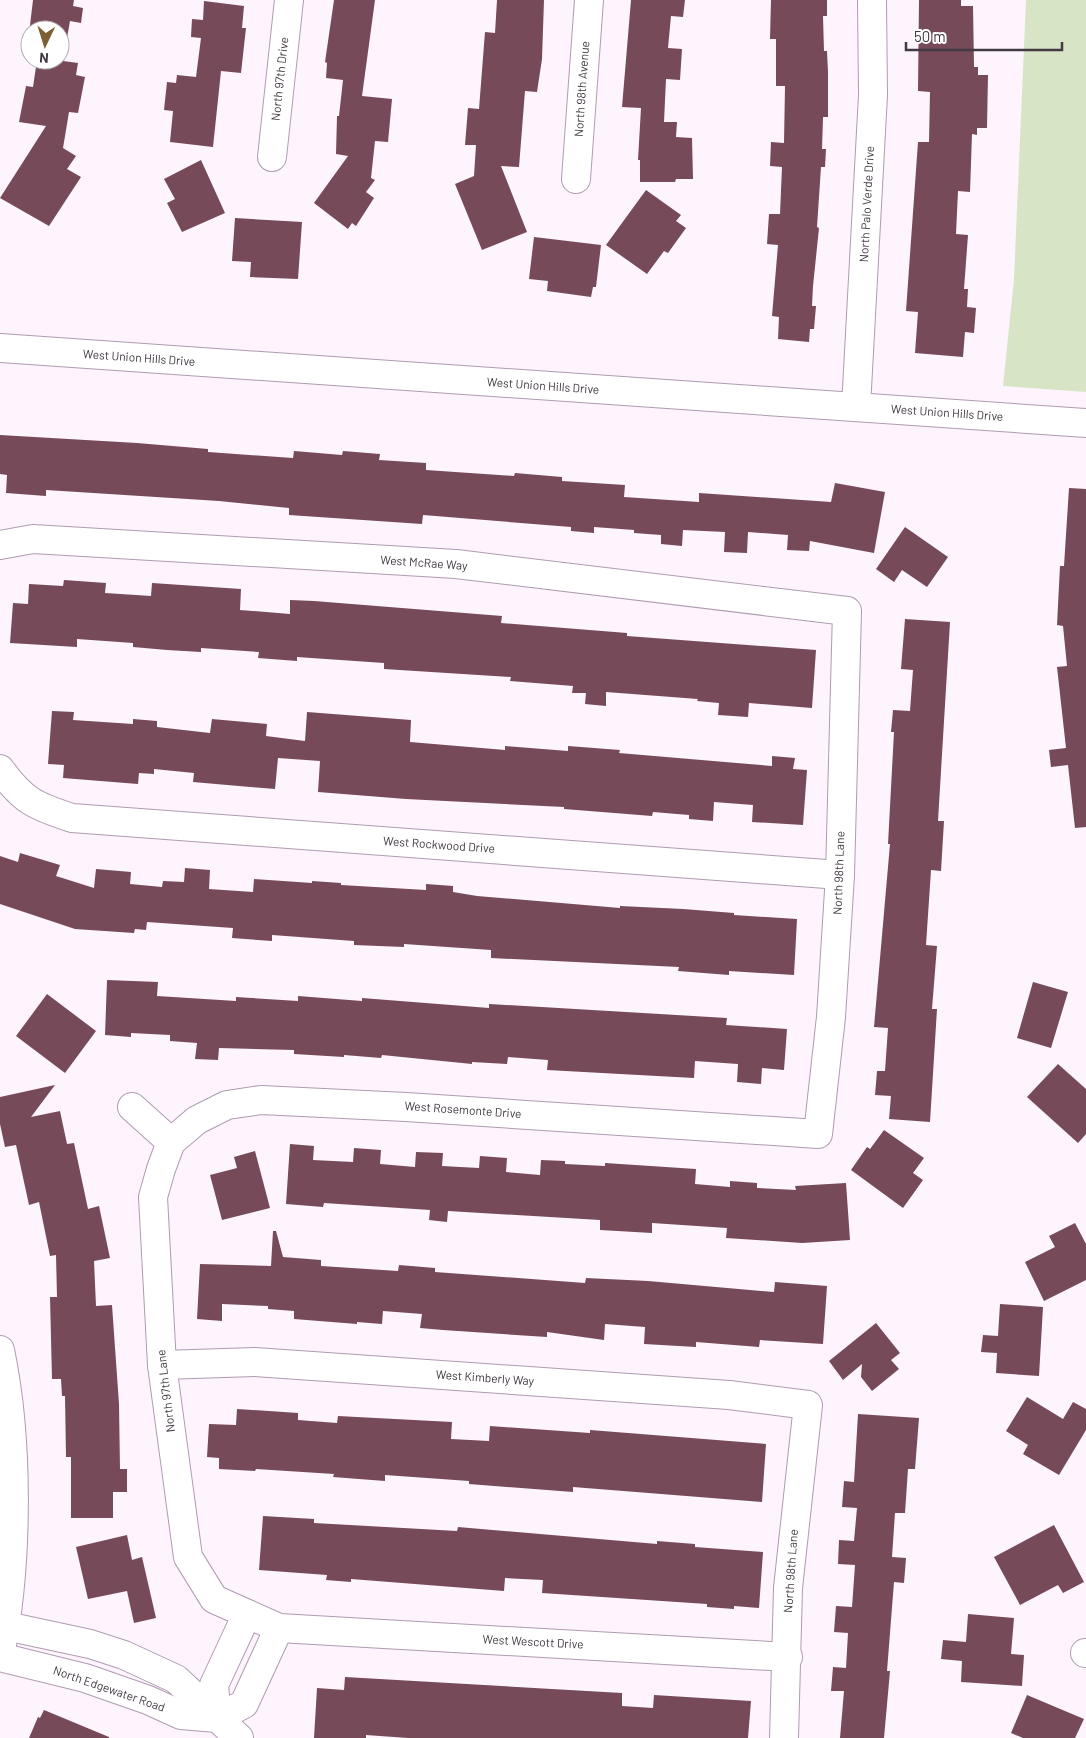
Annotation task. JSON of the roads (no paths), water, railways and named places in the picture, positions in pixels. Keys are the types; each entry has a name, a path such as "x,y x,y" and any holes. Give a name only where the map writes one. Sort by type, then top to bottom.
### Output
{"street":[{"name":"North 97th Drive","path":"272,157 289,0"},
{"name":"North 98th Avenue","path":"576,179 589,0"},
{"name":"North Palo Verde Drive","path":"856,407 873,95 872,0"},
{"name":"West Union Hills Drive","path":"0,348 1086,423"},
{"name":"West McRae Way","path":"0,545 32,539 456,564 847,611"},
{"name":"North 98th Lane","path":"818,1134 832,1016 840,875 847,611"},
{"name":"West Rockwood Drive","path":"0,769 16,791 39,807 72,818 840,875"},
{"name":"West Rosemonte Drive","path":"171,1142 197,1120 226,1105 261,1100 406,1107 818,1134"},
{"path":"132,1107 171,1142"},
{"name":"North 97th Lane","path":"171,1142 153,1197 162,1366 188,1558 214,1599 279,1628"},
{"path":"0,1350 6,1391 14,1501 12,1560 0,1656"},
{"name":"West Kimberly Way","path":"162,1366 255,1362 729,1395 808,1405"},
{"name":"North 98th Lane","path":"784,1738 788,1657 788,1588 808,1405"},
{"path":"218,1718 214,1685 247,1614"},
{"path":"3,1627 90,1644 124,1656 176,1679 239,1738"},
{"path":"218,1718 244,1704 279,1628"},
{"name":"West Wescott Drive","path":"279,1628 788,1657"},
{"name":"North Edgewater Road","path":"0,1656 85,1678 148,1700 181,1715 218,1718"}]}
